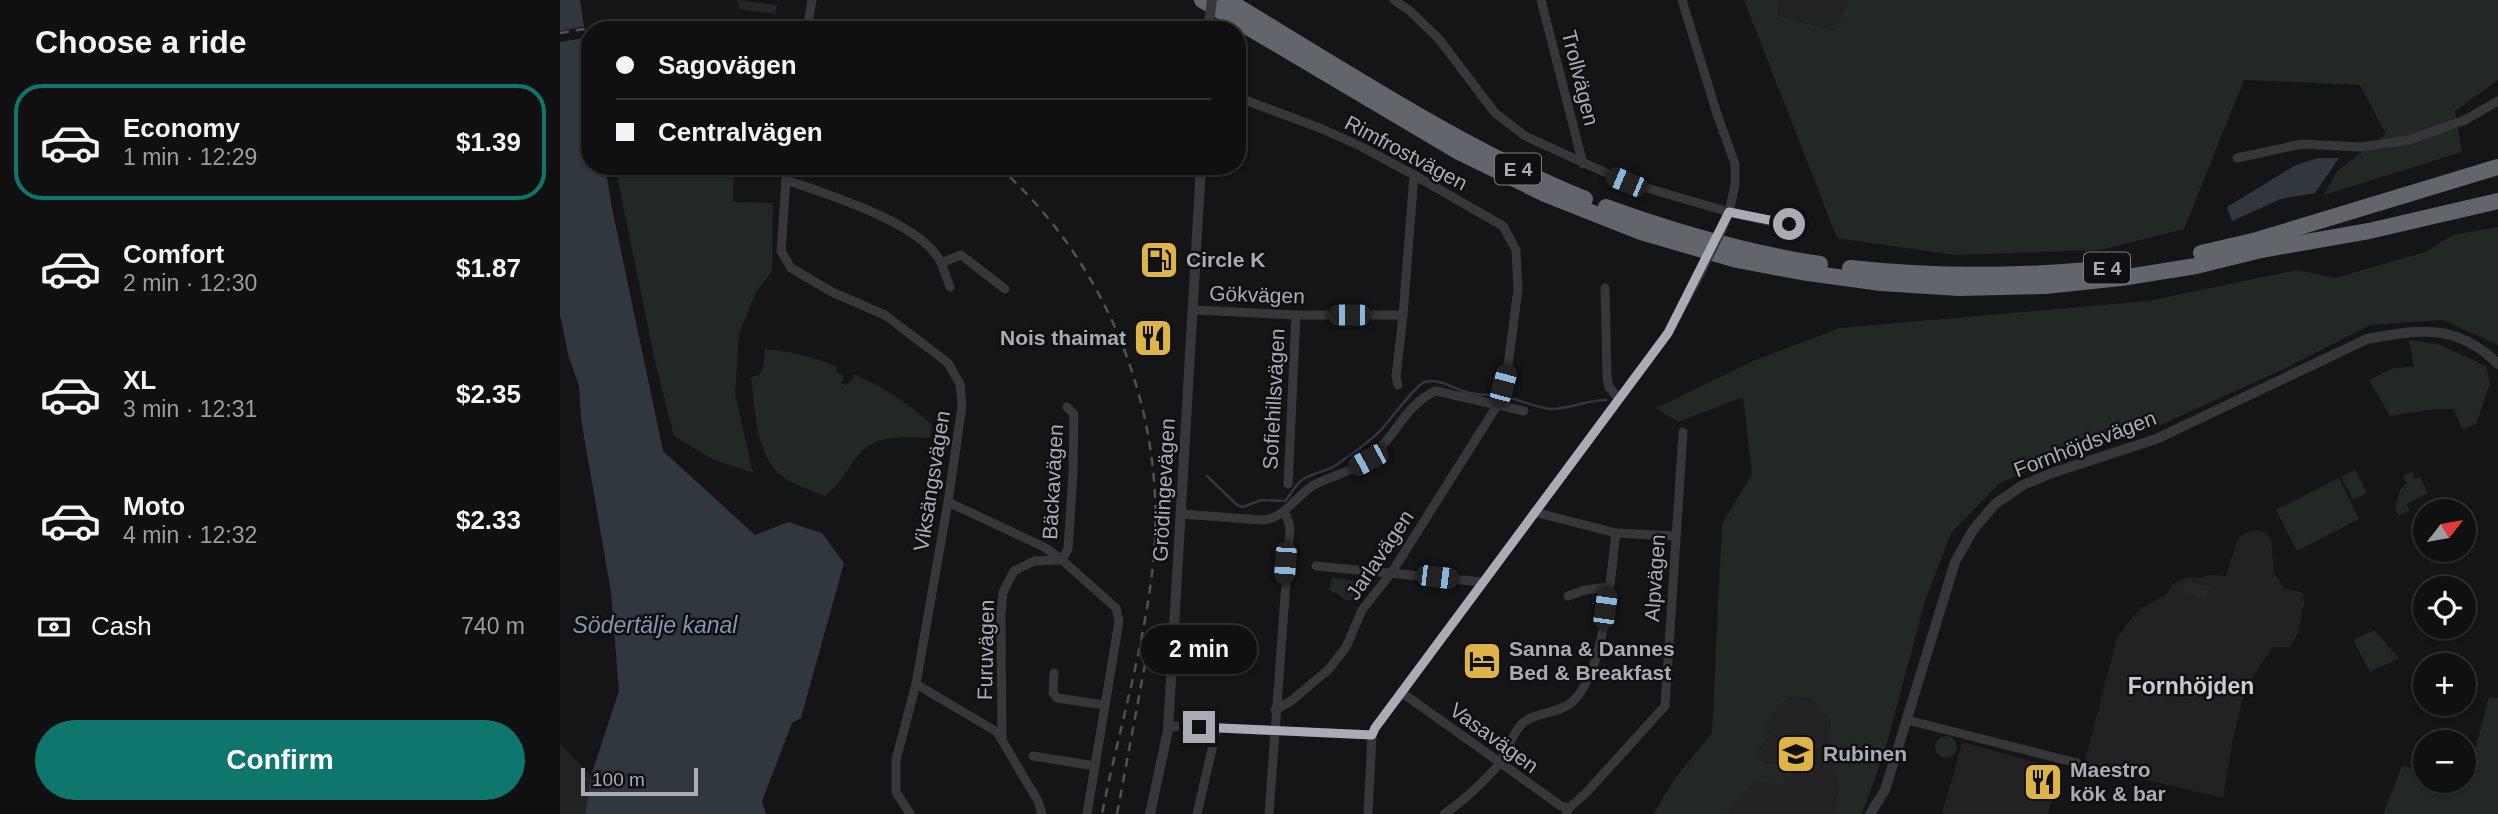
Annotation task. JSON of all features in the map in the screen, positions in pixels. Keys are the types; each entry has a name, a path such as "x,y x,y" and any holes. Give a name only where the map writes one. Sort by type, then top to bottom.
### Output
{"highway":[{"name":"E 4","path":"1204,0 1239,21"},
{"name":"E 4","path":"1227,0 1462,140 1548,183 1656,225 1804,262 1885,272 1963,276 2047,274 2120,267 2192,256 2257,240 2498,167"},
{"name":"E 4","path":"1246,25 1459,152 1545,194 1641,232 1737,260 1881,283 1959,288 2017,287 2121,278 2196,266 2261,250 2498,179"},
{"path":"2368,206 2498,157"},
{"path":"2261,250 2369,231 2498,201"}],"street":[{"path":"808,21 812,0"},
{"path":"1204,0 1207,21"},
{"path":"1209,21 1212,0"},
{"path":"1394,0 1410,11 1439,39 1495,113 1525,136 1626,182 1729,212 1799,225"},
{"path":"1410,11 1415,0"},
{"name":"Trollvägen","path":"1541,0 1583,164"},
{"path":"1368,814 1372,735 1375,728 1668,333 1729,212 1735,185 1735,164 1682,0"},
{"name":"Rimfrostvägen","path":"1246,100 1360,146 1503,226 1516,250 1518,289 1508,366 1499,404"},
{"path":"2237,158 2302,144 2360,146 2409,140 2465,120 2498,101"},
{"name":"Viksängsvägen","path":"786,175 781,251 791,268 832,292 885,315 948,363 960,384 962,406 948,502 916,684 897,760 896,792 910,814"},
{"name":"Grödingevägen","path":"1150,814 1168,726 1201,175"},
{"path":"1398,385 1396,377 1404,314 1414,175"},
{"path":"786,180 853,204 897,224 935,251 950,287"},
{"path":"941,263 961,255 1005,289"},
{"path":"1605,288 1607,377 1609,387 1619,399"},
{"name":"Gökvägen","path":"1194,310 1296,315 1404,314"},
{"name":"Sofiehillsvägen","path":"1288,484 1296,315"},
{"name":"Fornhöjdsvägen","path":"1870,814 1885,790 1955,562 1973,530 1995,504 2023,485 2052,473 2157,439 2367,339 2403,332 2443,331 2484,350 2498,364"},
{"path":"1182,514 1272,519 1312,486 1368,460 1427,395 1436,391 1524,411"},
{"name":"Jarlavägen","path":"1275,710 1291,701 1329,669 1346,647 1362,610 1392,572 1499,404"},
{"name":"Bäckavägen","path":"1062,560 1068,549 1073,473 1074,414 1067,407"},
{"name":"Alpvägen","path":"1567,811 1665,706 1683,432"},
{"path":"948,502 1044,547 1115,608 1119,621 1087,814"},
{"path":"1269,814 1290,528 1283,512"},
{"path":"1534,512 1616,533 1676,536"},
{"path":"1444,814 1456,807 1499,764 1520,725 1573,701 1589,679 1599,652 1616,533"},
{"name":"Furuvägen","path":"1002,740 1003,592 1014,571 1034,561 1062,560"},
{"path":"1316,566 1482,582"},
{"path":"1568,596 1585,590 1608,587"},
{"path":"1054,673 1053,693 1057,698 1105,705"},
{"path":"916,684 997,732 1038,802 1042,814"},
{"name":"Vasavägen","path":"1401,692 1567,811"},
{"path":"1908,720 2077,763"},
{"path":"1168,726 1372,735"},
{"path":"1197,814 1217,728"},
{"path":"1033,757 1095,766"},
{"path":"1370,801 1378,814"}],"shaded area":[{"path":"737,0 777,5 775,14 739,9"},
{"path":"1744,0 1778,0 1779,16 1836,31 1848,0 2498,0 2498,80 2455,111 2462,152 2324,195 2337,171 2386,134 2360,85 2244,80 2184,229 2100,250 1955,255 1837,238"},
{"path":"1778,0 1848,0 1837,31 1779,16"},
{"path":"617,175 734,175 733,202 773,203 772,271 756,292 739,334 735,394 753,473 712,459 674,436 656,366"},
{"path":"2498,227 2498,345 2443,320 2370,325 2286,368 2154,428 2064,455 2000,483 1951,533 1925,601 1885,750 1862,814 1832,814 1836,806 1837,787 1830,748 1831,722 1811,698 1788,697 1762,726 1771,735 1758,750 1763,763 1788,765 1796,771 1781,785 1753,781 1727,814 1653,814 1676,777 1712,733 1722,524 1752,474 1743,397 1678,422 1656,408 1753,361 1840,328 2148,301 2297,270 2335,278 2425,252 2453,235"},
{"path":"2409,340 2438,344 2486,366 2490,384 2476,424 2462,430 2454,409 2390,416 2369,380 2391,369 2414,366"},
{"path":"765,349 802,355 837,367 836,372 844,376 841,383 845,385 852,380 854,374 875,385 905,402 932,425 930,438 890,438 872,444 864,449 825,496 789,481 769,461 756,420 751,377 759,375 763,369"},
{"path":"2355,470 2367,493 2353,500 2341,477"},
{"path":"2412,472 2415,479 2420,477 2428,493 2413,499 2407,504 2410,511 2399,516 2395,508 2400,490 2407,483 2403,476"},
{"path":"2339,478 2359,519 2297,551 2276,510"},
{"path":"2256,530 2264,532 2271,539 2274,573 2284,588 2303,593 2304,603 2298,634 2290,647 2273,647 2255,673 2243,698 2223,798 2084,765 2117,638 2128,622 2141,608 2167,594 2171,586 2179,580 2209,575 2226,576 2238,539"},
{"path":"1332,577 1353,581 1357,587 1356,596 1352,600 1345,600 1329,590"},
{"path":"2184,581 2210,587 2207,599 2182,593"},
{"path":"2374,630 2399,658 2370,672 2353,640"},
{"name":"Rubinen","path":"1787,697 1811,698 1831,722 1829,740 1834,758 1838,805 1832,814 1727,814 1753,780 1781,785 1788,765 1763,763 1758,750 1771,735 1762,726"},
{"path":"2489,697 2498,698 2498,814 2383,814 2402,766 2413,768 2413,793 2476,793 2476,746"},
{"path":"1946,736 1954,739 1957,747 1954,755 1946,758 1938,755 1935,747 1938,739"},
{"path":"1962,742 2060,769 2048,814 1942,814"},
{"path":"560,744 591,776 585,814 560,814"}],"water":[{"name":"Södertälje kanal","path":"560,0 580,0 583,21 581,21 581,175 606,175 663,451 755,535 788,522 822,533 844,563 801,718 792,723 762,801 766,814 585,814 591,776 619,691 611,592 581,419 579,386 569,358 560,315"},
{"path":"2318,158 2339,158 2315,193 2281,199 2232,221 2227,207 2296,165"}],"pier":[{"path":"581,27 581,38 560,42 560,31"}],"waterway":[{"path":"1207,476 1237,505 1243,507 1261,500 1285,501 1302,480 1353,454 1379,432 1421,384 1435,381 1469,393 1493,395"},
{"path":"1508,397 1551,409 1606,400"}],"railway":[{"path":"662,21 687,21"},
{"path":"560,33 581,30"},
{"path":"1007,175 1036,205 1070,247 1098,293 1121,342 1139,394 1150,447 1155,501 1150,588 1139,653 1102,814"},
{"path":"1117,814 1149,643"}],"place":[{"name":"Circle K","path":"1159,260"},
{"name":"Nois thaimat","path":"1153,338"},
{"name":"Sanna & Dannes Bed & Breakfast","path":"1482,661"},
{"name":"Rubinen","path":"1796,754"},
{"name":"Maestro kök & bar","path":"2043,782"}],"district":[{"name":"Fornhöjden","path":"2191,686"}],"route":[{"path":"1199,727 1372,735 1511,542 1668,333 1729,212 1789,224"}]}
